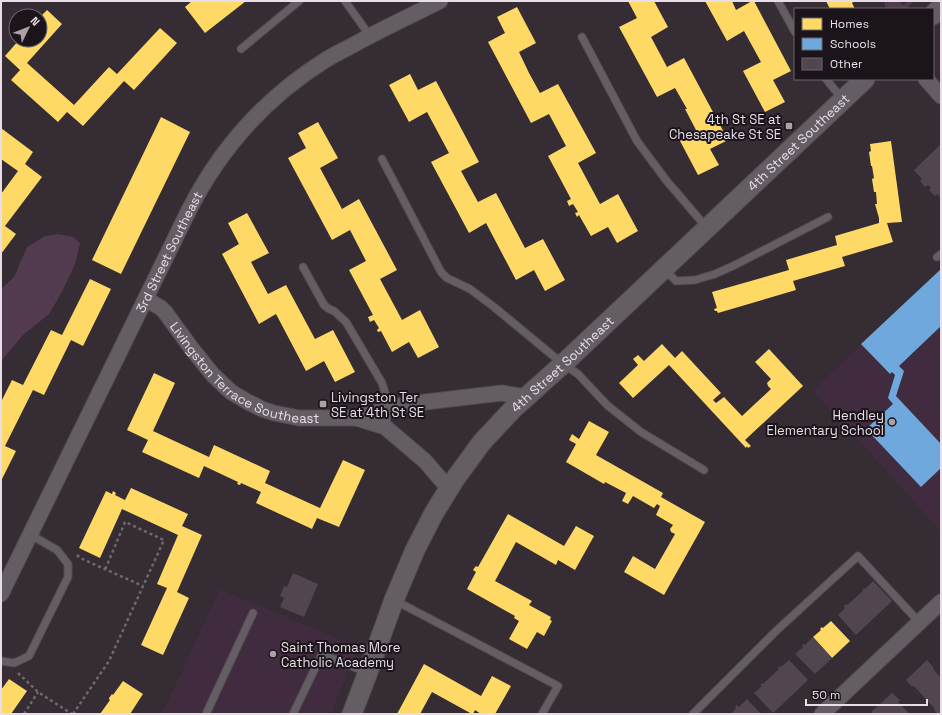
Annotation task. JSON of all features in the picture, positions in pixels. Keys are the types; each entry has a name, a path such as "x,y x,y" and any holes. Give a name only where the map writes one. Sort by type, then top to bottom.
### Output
{"street":[{"name":"3rd Street Southeast","path":"1,594 188,212 219,159 240,133 268,103 296,80 327,59 440,1"},
{"name":"4th Street Southeast","path":"352,714 394,600 415,550 434,513 482,442 526,397 563,364 864,80"},
{"path":"927,80 941,96"},
{"name":"Livingston Terrace Southeast","path":"146,299 165,312 213,376 231,392 262,409 287,416 306,418 356,418 408,404 502,393 526,397"},
{"name":"Livingston Terrace Southeast","path":"356,418 384,426 425,461 449,489"},
{"path":"822,714 941,602"}],"lane":[{"path":"241,49 299,1"},
{"path":"345,1 370,36"},
{"path":"778,1 794,30"},
{"path":"582,37 637,141 666,180 707,228"},
{"path":"827,80 843,100"},
{"path":"382,159 441,272 447,278 470,289 563,364 578,374 607,406 642,432 704,470"},
{"path":"664,268 676,281 695,280 715,274 736,265 828,217"},
{"path":"303,267 324,305 334,311 346,322 382,383 389,405 384,426"},
{"path":"1,661 14,663 29,656 68,577 68,564 57,550 30,535"},
{"path":"692,714 776,631 858,556 920,622"},
{"path":"394,600 558,686 542,714"},
{"path":"206,714 254,613"},
{"path":"294,714 322,654 368,672"}],"path":[{"path":"15,670 38,692 72,714 109,661 164,540 126,522 105,570"},
{"path":"75,553 80,558 143,586"},
{"path":"24,714 38,692"}],"shaded area":[{"path":"884,1 900,1 903,5 909,1 913,1 907,8 886,8"},
{"path":"58,234 73,237 80,243 75,264 62,292 49,314 23,335 1,361 1,289 14,277 27,247 45,236"},
{"name":"Hendley Elementary School","path":"941,269 941,532 813,390"},
{"name":"Saint Thomas More Catholic Academy","path":"220,589 358,647 331,714 160,714 169,699"}],"building: Homes":[{"path":"192,1 246,1 205,33 185,7"},
{"path":"628,1 654,1 668,27 651,37 667,67 684,58 728,140 710,149 719,165 698,175 679,139 696,130 685,109 687,109 675,88 657,97 619,27 637,18"},
{"path":"705,1 732,1 736,10 754,1 791,71 773,80 785,102 765,112 743,71 761,62 744,31 727,41"},
{"path":"826,1 855,1 852,3 854,8 830,8"},
{"path":"517,7 536,43 519,52 529,73 540,93 558,84 596,153 578,163 600,204 618,194 638,231 617,243 608,227 591,236 579,215 577,217 575,213 578,212 573,204 569,206 567,201 571,199 548,156 566,146 549,114 531,123 488,42 505,33 497,17"},
{"path":"48,11 62,24 48,40"},
{"path":"160,28 177,43 134,90 124,81 83,126 67,112 58,122 11,80 20,70 5,56 12,48 40,48 27,63 74,105 109,67 117,74"},
{"path":"410,74 418,90 436,81 479,162 461,171 478,202 496,193 525,248 543,239 565,280 545,291 534,270 516,280 486,223 469,233 431,162 449,153 427,112 409,122 389,85"},
{"path":"161,117 190,132 121,274 92,260"},
{"path":"318,122 338,158 320,168 342,209 359,199 397,270 380,279 402,320 420,310 439,347 418,358 409,342 392,352 381,331 378,332 377,330 379,328 374,320 370,322 368,317 373,315 349,270 366,261 350,230 332,240 288,158 306,148 298,133"},
{"path":"1,128 33,152 25,164 42,177 5,226 16,234 1,254 1,194 18,171 1,159"},
{"path":"891,141 902,222 887,223 893,242 842,257 845,266 793,281 796,290 718,313 715,311 714,309 717,308 712,292 789,270 786,260 837,245 835,236 879,223 875,204 877,204 876,192 874,192 872,179 874,178 869,152 871,151 870,144"},
{"path":"247,213 269,253 251,262 268,294 286,285 315,339 333,330 355,372 335,382 324,361 306,371 276,314 259,324 222,254 239,244 228,223"},
{"path":"90,279 111,289 83,346 71,340 44,395 33,390 5,446 16,451 1,481 1,402 12,380 23,385 51,330 62,335"},
{"path":"662,344 675,358 682,351 721,393 713,400 716,403 724,397 742,416 771,389 767,383 771,379 755,362 769,349 803,386 745,440 751,446 748,448 747,446 746,448 669,365 633,398 619,383 638,365 633,359 638,355 644,361"},
{"path":"154,373 175,383 153,431 209,457 214,445 270,471 265,483 320,508 343,460 365,470 339,527 317,518 312,529 256,503 261,492 241,483 240,485 237,484 238,482 204,466 199,478 142,452 148,440 127,430"},
{"path":"589,421 609,432 596,455 663,493 661,497 705,522 664,595 624,572 633,556 655,569 675,534 671,532 670,529 673,525 656,515 660,506 657,504 654,508 633,496 628,504 622,501 626,493 605,482 604,484 566,462 576,444 569,440 572,434 579,439"},
{"path":"131,488 188,514 182,526 202,535 177,592 189,598 163,655 141,645 167,588 157,584 178,535 122,509 100,558 79,548 106,491 112,494 113,491 116,493 115,495 125,500"},
{"path":"508,514 564,546 576,526 594,536 575,570 558,560 556,565 516,542 495,581 532,601 529,605 551,617 550,620 552,621 544,636 537,632 527,649 509,639 519,621 514,618 515,616 467,589 476,572 473,570 476,566 478,567"},
{"path":"831,621 850,641 832,658 813,637 821,630 820,629 822,627 823,628"},
{"path":"424,664 481,696 492,676 511,686 495,714 481,714 475,710 472,714 432,692 420,714 397,714"},
{"path":"9,679 27,691 11,714 1,714 1,690"},
{"path":"123,681 143,694 130,714 100,714 110,700 109,698"}],"building: Schools":[{"path":"941,269 941,326 899,366 904,371 896,396 941,444 941,468 921,487 866,429 893,404 888,398 895,375 892,372 890,374 861,344"}],"building: Other":[{"path":"941,144 941,198 937,194 935,196 929,190 931,188 928,185 925,187 920,181 922,179 914,170"},
{"path":"293,573 318,584 304,617 280,607 284,598 280,596 284,586 287,587"},
{"path":"873,581 892,601 856,635 838,615 845,608 844,606 846,604 847,605"},
{"path":"813,637 832,658 815,674 795,654 803,647 802,645 805,645"},
{"path":"789,660 808,680 773,713 754,693 762,686 760,685 762,683 763,684 779,669 778,668 780,666 781,667"},
{"path":"927,660 941,678 941,714 938,714 914,686 912,687 906,680"},
{"path":"892,693 900,700 898,702 910,714 874,714 871,712"},
{"path":"747,699 761,714 731,714 737,705 739,707"}],"place":[{"name":"4th St SE at Chesapeake St SE","path":"789,126"},
{"name":"Livingston Ter SE at 4th St SE","path":"323,404"},
{"name":"Hendley Elementary School","path":"892,422"},
{"name":"Saint Thomas More Catholic Academy","path":"273,654"}]}
